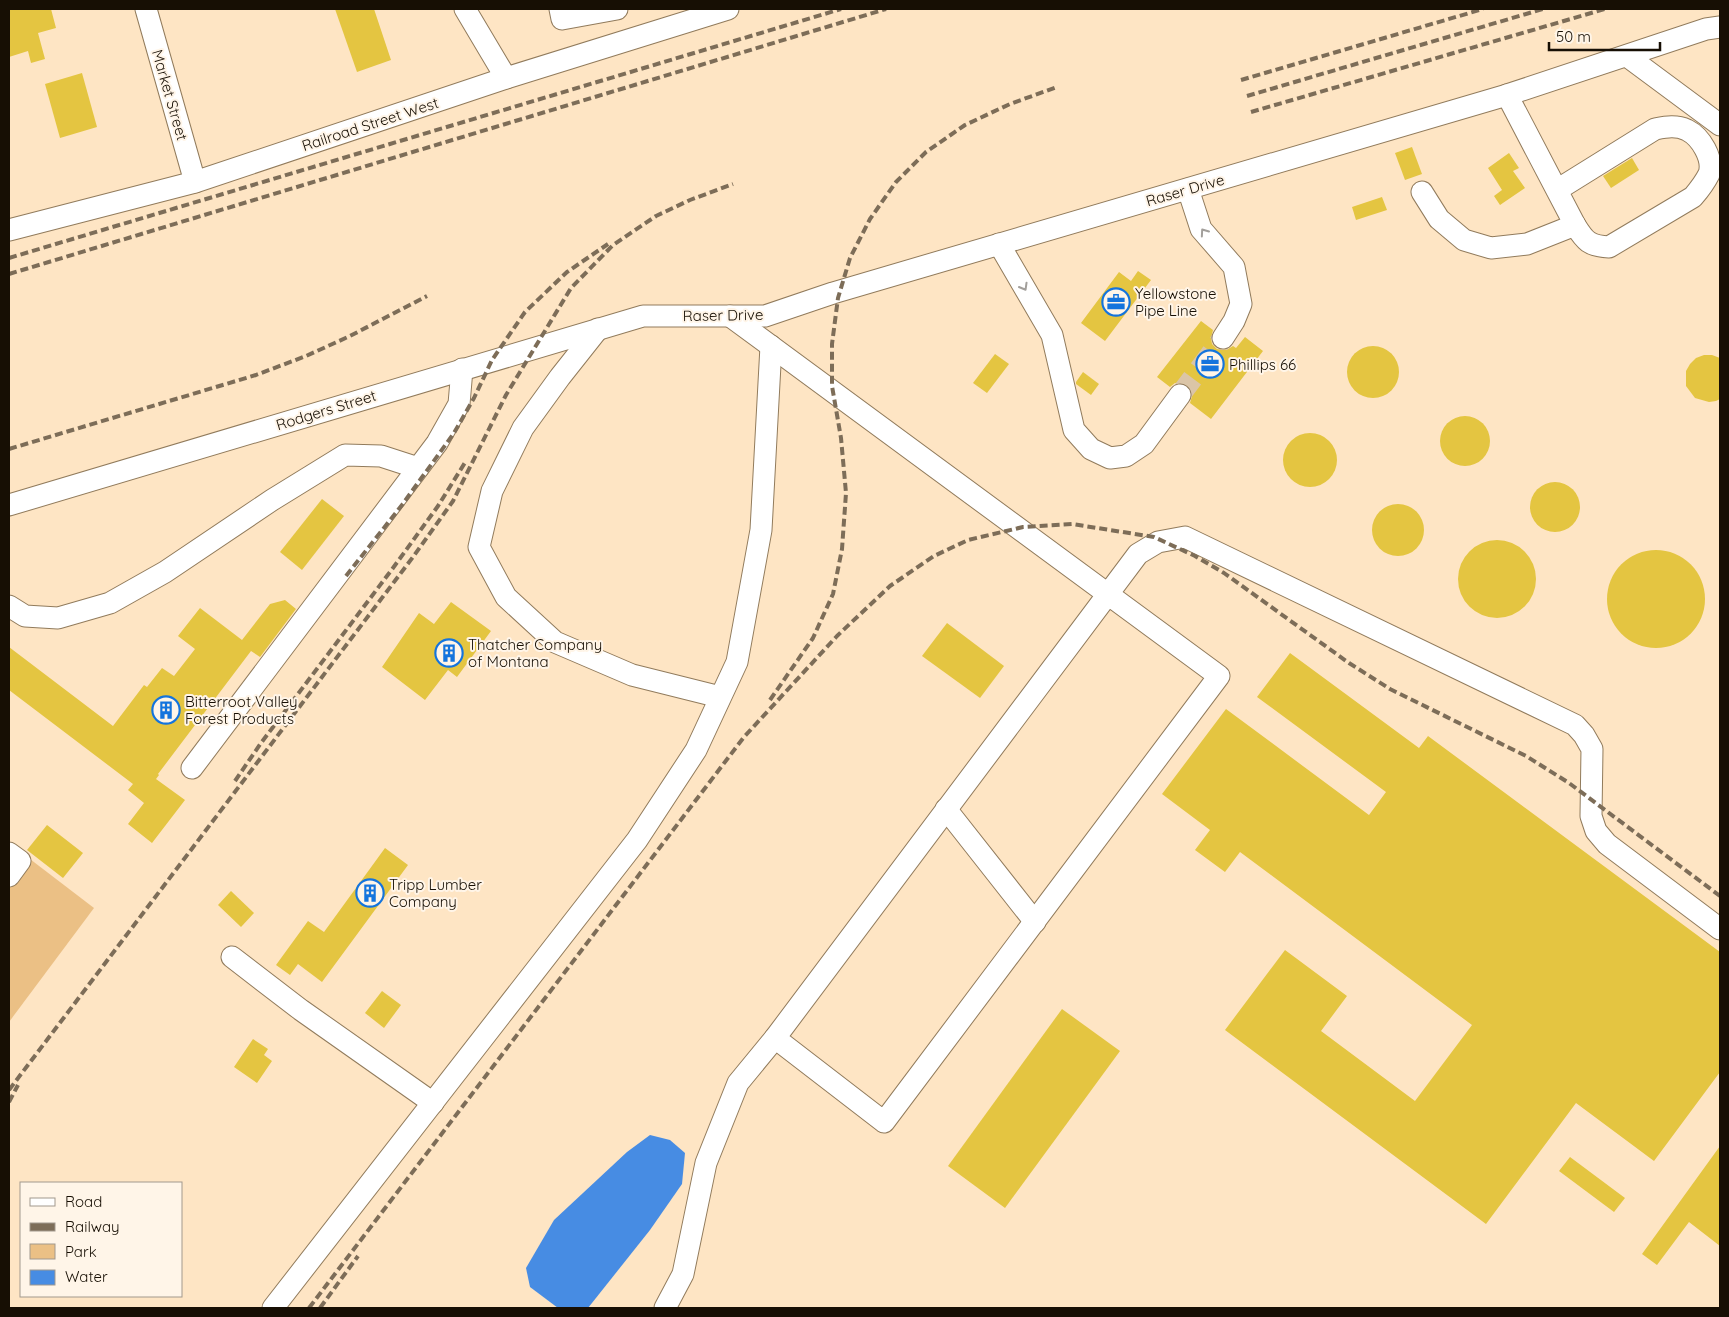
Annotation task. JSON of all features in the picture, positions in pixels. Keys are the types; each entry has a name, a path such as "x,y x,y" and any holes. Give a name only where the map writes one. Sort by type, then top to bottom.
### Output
{"street":[{"name":"Market Street","path":"146,9 195,182"},
{"path":"465,9 506,78"},
{"path":"560,9 562,19 617,9"},
{"name":"Railroad Street West","path":"9,230 195,182 506,78 728,9"},
{"name":"Raser Drive","path":"643,316 765,316 999,244 1507,95 1706,28 1720,27"},
{"path":"1627,56 1720,125"},
{"path":"1507,95 1575,225 1585,240 1596,247 1609,247 1693,197 1703,185 1709,172 1709,161 1705,148 1687,130 1671,126 1655,129 1557,190"},
{"path":"1188,189 1201,229 1234,267 1241,304 1234,321 1223,338"},
{"path":"1422,192 1439,219 1464,240 1490,248 1527,244 1575,225"},
{"path":"999,244 1052,335 1074,430 1091,449 1110,458 1126,456 1144,444 1180,395"},
{"name":"Rodgers Street","path":"9,505 643,316"},
{"path":"730,316 1220,676 884,1122 775,1038"},
{"path":"598,329 560,376 523,428 492,491 479,547 506,597 555,642 632,675 720,697"},
{"path":"273,1308 637,840 696,750 737,662 761,530 771,346"},
{"path":"192,768 438,443 459,404 462,369"},
{"path":"9,606 25,616 58,618 110,603 165,572 272,500 345,455 381,456 418,468"},
{"path":"665,1308 682,1274 706,1163 738,1083 775,1038 1138,554 1158,542 1185,537 1574,725 1584,735 1592,749 1591,816 1596,831 1607,844 1720,930"},
{"path":"946,809 1034,922"},
{"path":"9,853 20,862 9,876"},
{"path":"232,957 302,1010 433,1103"}],"green space":[{"path":"9,843 94,908 9,1022"}],"water":[{"path":"650,1135 670,1140 685,1153 682,1184 650,1230 588,1308 558,1308 530,1287 526,1268 554,1220 627,1152"}],"building":[{"path":"9,9 51,9 56,28 38,33 45,59 31,63 28,51 9,57"},
{"path":"335,9 374,9 391,60 357,72"},
{"path":"82,73 97,127 60,138 45,84"},
{"path":"1412,147 1422,174 1405,180 1395,153"},
{"path":"1509,153 1519,168 1513,171 1525,188 1500,205 1494,196 1502,190 1488,168"},
{"path":"1632,158 1639,170 1611,188 1603,176"},
{"path":"1382,197 1387,210 1356,220 1352,207"},
{"name":"Yellowstone Pipe Line","path":"1138,271 1151,280 1105,341 1081,323 1119,272 1131,281"},
{"name":"Phillips 66","path":"1201,321 1213,330 1212,344 1217,349 1223,350 1233,346 1236,348 1245,337 1263,351 1211,419 1190,403 1192,390 1188,385 1175,383 1170,387 1157,377"},
{"path":"1368,346 1378,346 1392,353 1399,367 1399,377 1392,391 1378,398 1368,398 1358,394 1351,387 1347,377 1347,367 1351,357 1358,350"},
{"path":"995,354 1009,364 987,393 973,383"},
{"path":"1704,355 1720,358 1720,399 1716,401 1709,402 1695,398 1686,386 1686,371 1690,364 1696,358"},
{"path":"1083,372 1099,384 1091,395 1076,384"},
{"path":"1460,416 1470,416 1483,423 1490,436 1490,446 1483,459 1470,466 1460,466 1451,462 1444,455 1440,446 1440,436 1444,427 1451,420"},
{"path":"1305,433 1315,433 1325,437 1333,445 1337,460 1333,475 1325,483 1315,487 1305,487 1295,483 1287,475 1283,465 1283,455 1287,445 1295,437"},
{"path":"1550,482 1560,482 1573,489 1580,502 1580,512 1573,525 1560,532 1550,532 1541,528 1534,521 1530,512 1530,502 1534,493 1541,486"},
{"path":"322,499 344,516 302,570 280,552"},
{"path":"1398,504 1408,506 1416,512 1422,520 1424,530 1422,540 1416,548 1408,554 1398,556 1388,554 1380,548 1374,540 1372,530 1374,520 1380,512 1388,506"},
{"path":"1489,540 1505,540 1519,546 1530,557 1536,571 1536,587 1530,601 1519,612 1505,618 1489,618 1475,612 1464,601 1458,587 1458,571 1464,557 1475,546"},
{"path":"1656,550 1666,551 1683,558 1697,572 1704,589 1704,609 1697,626 1683,640 1666,647 1656,648 1646,647 1629,640 1615,626 1608,609 1607,599 1608,589 1615,572 1629,558 1646,551"},
{"name":"Bitterroot Valley Forest Products","path":"285,600 296,609 260,657 251,651 158,774 156,779 185,800 152,843 128,824 144,803 128,790 133,784 9,690 9,647 113,726 144,685 147,687 162,668 174,676 195,649 178,636 200,608 242,640 270,604"},
{"name":"Thatcher Company of Montana","path":"451,602 491,631 457,677 448,670 425,700 382,667 419,613 434,624"},
{"path":"947,623 1004,666 980,698 922,656"},
{"path":"1290,653 1419,748 1428,736 1720,952 1720,1072 1654,1161 1576,1103 1486,1224 1225,1030 1285,950 1347,996 1321,1031 1415,1101 1472,1025 1240,852 1225,872 1195,850 1210,830 1162,794 1226,709 1369,815 1386,792 1257,697"},
{"path":"47,825 83,853 63,878 27,850"},
{"name":"Tripp Lumber Company","path":"385,848 408,865 322,982 298,964 290,975 276,965 308,921 324,932"},
{"path":"231,891 254,913 241,927 218,905"},
{"path":"382,991 401,1005 384,1028 365,1013"},
{"path":"1062,1009 1120,1051 1005,1208 948,1166"},
{"path":"253,1039 268,1049 264,1055 272,1061 257,1083 234,1067"},
{"path":"1720,1146 1720,1246 1689,1222 1657,1265 1642,1254"},
{"path":"1570,1157 1625,1198 1614,1212 1559,1171"}],"tunnel":[{"path":"1180,395 1223,338"}],"railway":[{"path":"9,258 841,9"},
{"path":"9,274 886,9"},
{"path":"1241,80 1483,9"},
{"path":"1247,96 1543,9"},
{"path":"1251,112 1605,9"},
{"path":"770,700 813,638 833,594 842,549 846,493 841,438 832,386 832,344 838,298 850,258 870,219 896,182 926,152 965,125 1010,104 1057,87"},
{"path":"9,1090 413,557 453,501 506,395 571,288 613,245 656,216 690,200 733,184"},
{"path":"346,576 402,505 454,433 474,398 492,360 525,312 567,272 608,244"},
{"path":"9,449 256,375 306,356 350,336 427,296"},
{"path":"235,781 261,743 438,506 466,461"},
{"path":"309,1308 744,737 837,636 890,586 934,556 968,540 1023,527 1072,524 1154,537 1195,556 1224,573 1349,663 1390,689 1526,756 1569,783 1720,896"},
{"path":"9,1102 18,1085"},
{"path":"320,1308 358,1256"}],"place":[{"name":"Yellowstone Pipe Line","path":"1116,302"},
{"name":"Phillips 66","path":"1210,364"},
{"name":"Thatcher Company of Montana","path":"449,653"},
{"name":"Bitterroot Valley Forest Products","path":"166,710"},
{"name":"Tripp Lumber Company","path":"370,893"}]}
